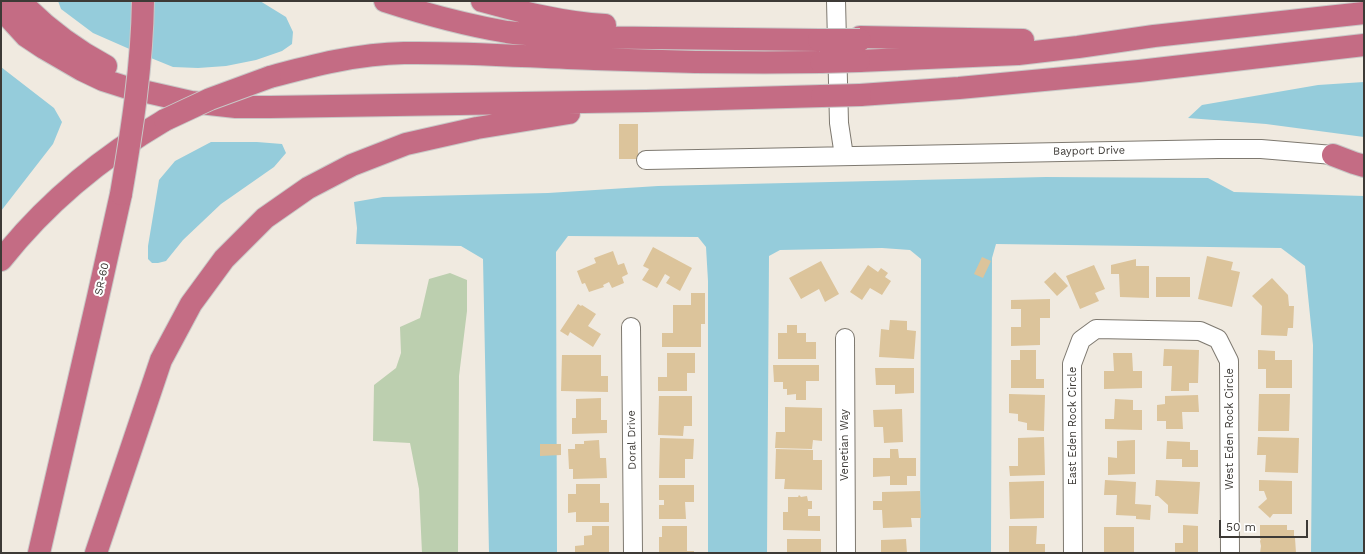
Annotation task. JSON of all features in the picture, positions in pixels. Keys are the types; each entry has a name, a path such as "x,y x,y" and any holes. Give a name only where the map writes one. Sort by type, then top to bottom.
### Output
{"highway":[{"path":"20,1 49,29 92,59 153,90 175,99"},
{"name":"SR-60","path":"39,553 121,194 134,106 140,52 143,1"},
{"path":"385,1 422,13 480,27 508,32 585,37 820,37 1024,40 1111,39 1154,36"},
{"path":"482,1 533,14 564,20 600,24 820,37"},
{"path":"1,9 26,36 82,70 103,80 175,99 236,107 646,101 860,95 959,88 1161,68 1364,45"},
{"path":"1,260 14,243 48,207 69,188 134,138 165,120 210,99 270,77 312,66 357,57 403,53 710,62 859,61 1018,54 1154,36 1364,13"},
{"path":"96,553 161,360 190,304 224,259 265,218 308,188 352,165 406,144 477,128 646,101"},
{"path":"1333,155 1354,155 1364,157"},
{"path":"1333,155 1364,166"}],"street":[{"path":"836,1 838,123 844,156"},
{"path":"844,156 847,122 847,24 849,1"},
{"name":"Bayport Drive","path":"646,160 1218,149 1261,149 1333,155"},
{"name":"Doral Drive","path":"631,327 633,553"},
{"name":"East Eden Rock Circle","path":"1073,553 1072,364 1081,340 1096,330 1141,330"},
{"name":"West Eden Rock Circle","path":"1141,330 1200,331 1218,339 1229,361 1230,553"},
{"name":"Venetian Way","path":"845,338 846,553"}],"green space":[{"path":"450,273 467,280 467,311 459,376 458,553 422,553 419,489 410,443 373,441 374,385 396,368 401,353 400,327 420,318 429,279"}],"water":[{"path":"58,1 136,1 134,51 93,33 61,9"},
{"path":"149,1 260,1 286,17 293,32 292,44 282,51 256,60 226,66 198,68 173,67 146,56"},
{"path":"1,67 54,108 62,122 53,144 1,211"},
{"path":"1364,82 1364,137 1266,124 1188,118 1202,105 1318,85"},
{"path":"211,142 257,142 282,144 286,153 274,167 221,204 183,240 166,261 152,263 148,259 148,246 159,180 175,161"},
{"path":"1046,177 1208,178 1234,192 1364,196 1364,553 1311,553 1313,345 1305,266 1281,248 996,244 992,258 991,553 920,553 921,259 910,250 882,248 780,250 769,256 767,553 708,553 708,281 706,247 698,237 568,236 556,252 557,553 489,553 483,259 461,246 356,244 357,228 354,202 383,197 548,193 658,186"}],"building":[{"path":"619,124 638,124 638,159 619,159"},
{"path":"653,247 692,268 680,291 666,283 670,277 665,274 657,288 642,280 649,269 643,266"},
{"path":"613,251 618,265 624,263 628,274 622,277 624,283 612,288 609,282 603,285 604,287 589,292 585,283 582,284 577,271 596,263 594,258"},
{"path":"1207,256 1233,262 1231,270 1240,272 1232,307 1198,299"},
{"path":"982,257 991,261 983,278 974,274"},
{"path":"1136,259 1136,266 1149,266 1149,298 1120,297 1119,274 1111,274 1111,265"},
{"path":"821,261 839,294 825,302 819,289 801,299 789,278"},
{"path":"868,265 878,272 881,268 888,273 885,277 891,281 882,295 870,288 862,300 850,292"},
{"path":"1094,265 1105,289 1095,293 1099,301 1080,309 1066,276"},
{"path":"1055,272 1068,286 1057,296 1044,282"},
{"path":"1156,277 1190,277 1190,297 1156,297"},
{"path":"1272,278 1288,295 1289,306 1294,306 1293,328 1288,328 1287,336 1261,335 1262,306 1252,296"},
{"path":"691,293 705,293 705,324 701,324 701,347 662,347 662,333 673,333 673,305 691,305"},
{"path":"1050,299 1050,318 1040,318 1040,345 1011,346 1011,327 1021,327 1021,309 1011,309 1011,300"},
{"path":"578,304 596,314 588,326 601,334 593,347 570,332 568,336 560,331"},
{"path":"890,320 907,321 907,330 916,331 914,359 879,357 881,329 889,330"},
{"path":"787,325 797,325 797,333 806,333 806,342 816,342 816,359 778,359 778,333 787,333"},
{"path":"1164,349 1199,350 1198,383 1189,383 1189,391 1171,391 1172,366 1163,366"},
{"path":"1020,350 1036,350 1036,379 1044,379 1044,388 1011,388 1011,360 1020,360"},
{"path":"1258,350 1275,351 1275,360 1292,360 1292,388 1266,388 1266,369 1258,369"},
{"path":"667,353 695,353 695,373 687,373 687,391 658,391 658,377 667,377"},
{"path":"1113,353 1132,353 1133,371 1142,371 1142,388 1104,389 1104,371 1114,371"},
{"path":"562,355 601,355 601,376 608,376 608,392 561,391"},
{"path":"773,365 819,365 819,381 806,381 806,400 796,400 796,394 787,395 787,389 783,389 783,382 774,382"},
{"path":"875,368 914,368 914,393 895,394 895,385 876,385"},
{"path":"1009,394 1045,395 1044,431 1027,430 1027,423 1018,421 1018,414 1009,413"},
{"path":"1259,394 1290,394 1289,431 1258,431"},
{"path":"1198,395 1199,412 1182,412 1183,429 1166,429 1166,421 1157,421 1157,405 1165,404 1165,396"},
{"path":"659,396 692,396 692,426 684,426 683,436 658,435"},
{"path":"601,398 601,420 607,420 607,433 572,434 572,418 576,418 576,399"},
{"path":"1115,399 1133,400 1133,410 1142,410 1142,430 1105,429 1105,419 1114,419"},
{"path":"785,407 822,408 822,441 813,440 812,449 775,448 776,432 785,432"},
{"path":"902,409 903,442 884,443 883,427 874,427 873,410"},
{"path":"1044,437 1045,475 1010,476 1009,466 1018,466 1018,438"},
{"path":"1258,437 1299,438 1298,473 1265,472 1266,455 1257,455"},
{"path":"660,438 694,439 693,459 685,459 685,478 659,478"},
{"path":"599,440 600,458 606,458 607,478 573,479 573,469 569,469 568,449 575,449 575,444 584,444 584,441"},
{"path":"1135,440 1135,474 1108,475 1108,457 1117,458 1117,441"},
{"path":"1167,441 1190,442 1190,450 1198,450 1198,467 1182,467 1182,459 1166,459"},
{"path":"540,444 561,444 561,455 540,456"},
{"path":"776,449 813,450 813,460 822,460 822,490 784,489 785,479 775,479"},
{"path":"890,449 898,449 899,458 916,458 916,476 907,476 907,485 890,485 890,476 873,477 873,458 890,458"},
{"path":"1105,480 1136,482 1135,504 1151,505 1150,520 1136,519 1136,516 1116,515 1117,495 1104,495"},
{"path":"1156,480 1200,482 1198,514 1168,513 1168,505 1158,496 1155,496"},
{"path":"1259,480 1292,481 1292,514 1273,514 1270,518 1258,507 1267,499 1264,491 1259,491"},
{"path":"1044,481 1044,518 1010,519 1009,482"},
{"path":"576,484 600,484 600,503 609,503 609,522 576,522 576,512 568,513 568,494 576,494"},
{"path":"659,485 694,485 694,502 685,502 686,519 659,519 659,505 664,505 664,500 659,500"},
{"path":"920,491 921,518 911,518 912,527 883,528 882,510 873,510 873,501 882,501 882,492"},
{"path":"799,495 801,497 807,496 808,501 812,501 812,509 808,509 808,516 820,516 820,531 783,530 783,512 788,512 788,497 798,497"},
{"path":"1183,525 1198,526 1198,553 1175,553 1175,543 1183,543"},
{"path":"1260,525 1287,525 1287,530 1294,530 1296,553 1260,553"},
{"path":"592,526 609,526 609,553 575,553 575,546 584,545 584,536 592,535"},
{"path":"662,526 687,526 687,551 694,551 694,553 659,552 659,537 662,537"},
{"path":"1009,526 1037,526 1036,544 1045,544 1045,553 1009,553"},
{"path":"1104,527 1134,527 1134,553 1104,553"},
{"path":"787,539 821,539 821,553 787,553"},
{"path":"906,539 907,553 881,553 881,540"}]}
